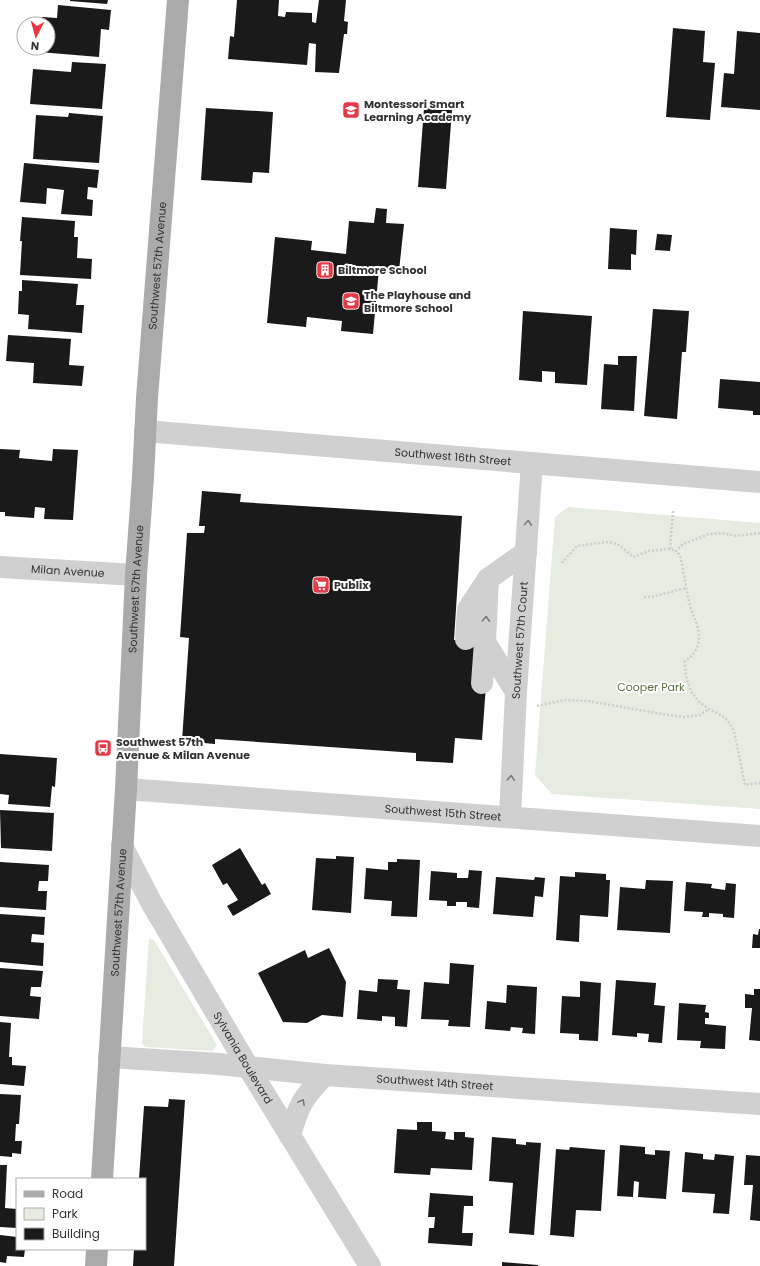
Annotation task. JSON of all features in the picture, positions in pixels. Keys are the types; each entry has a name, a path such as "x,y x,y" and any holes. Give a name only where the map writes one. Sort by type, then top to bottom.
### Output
{"main road":[{"name":"Southwest 57th Avenue","path":"102,1178 126,789 136,575 145,431 178,0"},
{"path":"96,1266 97,1250"}],"street":[{"name":"Southwest 16th Street","path":"145,431 760,482"},
{"name":"Southwest 57th Court","path":"510,817 515,699 532,463"},
{"path":"482,682 476,640 488,579 526,552"},
{"name":"Milan Avenue","path":"0,567 136,575"},
{"path":"476,640 515,699"},
{"name":"Southwest 15th Street","path":"126,789 760,836"},
{"name":"Sylvania Boulevard","path":"122,846 151,902 248,1067 369,1266"},
{"name":"Southwest 14th Street","path":"109,1058 219,1064 325,1075 760,1104"},
{"path":"290,1136 295,1118 302,1102 310,1089 325,1075"}],"path":[{"path":"670,549 673,511"},
{"path":"676,550 683,544 709,534 723,533 736,536 760,533"},
{"path":"562,563 577,546 601,542 615,543 633,557 649,551 670,549 676,550 680,555 690,605 700,634 696,651 685,661 686,677 693,695 700,703 708,709 724,716 731,724 734,731 745,785 760,783"},
{"path":"644,597 651,597 686,588"},
{"path":"515,699 527,708 565,700 588,701 647,712 684,716 700,715 708,709"}],"green space":[{"name":"Cooper Park","path":"568,507 760,523 760,809 552,794 535,775 555,517"},
{"path":"149,939 154,940 217,1045 213,1051 145,1047 142,1043"}],"building":[{"path":"70,0 108,0 107,4"},
{"path":"237,0 279,0 278,16 285,17 286,12 312,13 312,22 316,23 319,0 346,0 344,21 348,22 347,34 344,34 339,73 315,72 316,44 309,43 307,65 228,59 230,36 234,37"},
{"path":"58,5 111,10 109,30 101,29 99,57 56,53"},
{"path":"673,28 705,31 703,62 715,63 710,120 666,117"},
{"path":"737,31 760,33 760,110 721,107 724,73 734,74"},
{"path":"72,62 106,64 102,109 30,104 33,69 71,72"},
{"path":"206,108 273,112 269,173 253,172 252,183 201,180"},
{"path":"424,108 452,110 446,189 418,187"},
{"path":"69,113 103,116 99,163 33,159 36,115 68,117"},
{"path":"24,163 99,170 97,188 88,187 87,199 93,200 92,216 61,214 64,190 47,188 46,204 20,202"},
{"name":"Biltmore School","path":"376,208 387,209 386,223 404,224 399,271 379,269 373,334 341,331 342,321 307,317 306,327 267,323 275,237 312,241 311,250 346,254 349,221 374,223"},
{"path":"22,217 75,221 74,237 78,237 77,258 92,259 91,279 20,275"},
{"path":"610,228 637,230 636,255 631,254 631,270 608,269"},
{"path":"657,234 672,235 670,251 655,250"},
{"path":"22,280 78,284 76,305 84,305 82,333 28,329 29,315 18,314 19,291 22,291"},
{"path":"653,309 689,311 686,352 682,352 677,419 644,416"},
{"path":"523,311 592,316 587,385 555,383 555,372 542,371 542,382 519,380"},
{"path":"8,335 71,339 69,365 84,366 82,386 33,383 34,363 6,361"},
{"path":"618,356 637,356 634,411 601,409 604,364 618,365"},
{"path":"720,379 760,382 760,415 753,415 753,411 718,408"},
{"path":"0,449 20,450 19,458 52,461 53,449 78,450 73,520 44,519 45,508 35,507 34,518 5,516 5,512 0,512"},
{"name":"Publix","path":"202,491 241,494 240,502 462,516 454,640 479,642 486,685 482,740 455,738 453,763 416,761 416,753 215,739 215,744 182,741 189,638 180,637 187,533 204,533 205,526 199,526"},
{"path":"0,754 57,758 55,787 52,786 50,807 8,804 9,795 0,794"},
{"path":"0,810 54,813 52,851 1,848"},
{"path":"240,848 262,885 265,883 271,894 233,916 227,906 238,900 227,883 223,885 212,865"},
{"path":"336,856 354,857 351,913 312,910 316,858 336,859"},
{"path":"397,859 420,860 417,917 391,916 392,901 364,899 366,868 388,870 388,862 397,862"},
{"path":"0,862 49,865 48,881 39,881 38,891 47,891 46,910 0,907"},
{"path":"469,870 482,871 479,908 467,907 467,902 456,902 456,906 447,906 447,901 429,900 431,871 457,873 457,878 468,878"},
{"path":"575,872 606,874 606,880 610,880 608,917 580,915 579,942 556,940 560,876 575,877"},
{"path":"496,877 534,880 535,877 545,878 543,897 535,896 533,917 493,914"},
{"path":"646,880 673,881 670,933 617,930 620,887 645,889"},
{"path":"686,882 712,884 711,888 725,890 726,883 736,884 734,918 723,917 723,914 709,913 709,917 702,917 703,912 684,911"},
{"path":"0,914 45,917 44,935 32,934 31,942 44,943 43,966 0,962"},
{"path":"759,929 760,948 752,948 753,934 758,935"},
{"path":"329,948 346,982 343,1017 322,1015 307,1023 283,1022 258,973 305,950 308,958"},
{"path":"450,963 474,965 470,1027 448,1026 449,1020 421,1019 424,982 449,984"},
{"path":"0,968 43,971 41,987 31,987 30,996 41,997 39,1019 0,1016"},
{"path":"378,979 398,980 397,989 410,990 407,1027 395,1026 395,1017 382,1016 382,1021 357,1019 359,990 377,992"},
{"path":"616,980 656,983 654,1005 665,1006 662,1043 648,1042 649,1034 637,1033 637,1037 612,1035"},
{"path":"580,981 601,983 598,1041 579,1040 579,1034 560,1033 562,996 580,997"},
{"path":"507,985 537,987 535,1034 522,1033 523,1028 511,1027 510,1031 485,1029 487,1001 506,1003"},
{"path":"754,989 760,989 760,1041 749,1040 752,1008 745,1008 745,994 754,995"},
{"path":"679,1003 706,1005 705,1012 709,1013 709,1018 705,1018 705,1024 726,1026 725,1049 700,1048 701,1041 677,1040"},
{"path":"0,1022 11,1023 9,1057 12,1057 12,1065 26,1066 24,1086 0,1084"},
{"path":"0,1094 21,1095 19,1124 16,1124 15,1141 22,1141 21,1154 12,1153 12,1157 0,1156"},
{"path":"169,1099 185,1100 174,1266 133,1266 134,1250 146,1250 146,1178 139,1178 144,1106 168,1107"},
{"path":"417,1122 432,1122 432,1131 446,1132 445,1139 454,1140 454,1132 465,1132 465,1137 474,1138 472,1170 431,1168 430,1175 394,1173 397,1129 417,1130"},
{"path":"492,1137 516,1139 516,1144 526,1145 526,1142 541,1143 534,1235 509,1233 513,1183 489,1181"},
{"path":"620,1145 645,1147 645,1154 655,1155 655,1150 670,1151 666,1199 638,1197 639,1182 634,1181 633,1197 617,1196"},
{"path":"570,1147 605,1150 601,1211 576,1210 574,1237 550,1235 556,1149 569,1150"},
{"path":"685,1152 703,1154 703,1159 714,1160 715,1154 734,1156 729,1214 713,1213 715,1194 682,1192"},
{"path":"746,1155 760,1156 760,1221 750,1220 753,1185 744,1185"},
{"path":"0,1165 7,1165 5,1208 16,1209 16,1228 0,1227"},
{"path":"430,1193 473,1196 473,1206 464,1206 462,1233 473,1233 472,1246 428,1243 429,1228 434,1228 435,1217 428,1217"},
{"path":"0,1235 16,1237 16,1250 25,1250 24,1257 7,1256 6,1263 0,1262"},
{"path":"502,1262 538,1265 538,1266 502,1266"}],"place":[{"name":"Montessori Smart Learning Academy","path":"351,110"},
{"name":"Biltmore School","path":"325,270"},
{"name":"The Playhouse and Biltmore School","path":"351,301"},
{"name":"Publix","path":"321,585"},
{"name":"Southwest 57th Avenue & Milan Avenue","path":"103,748"}]}
